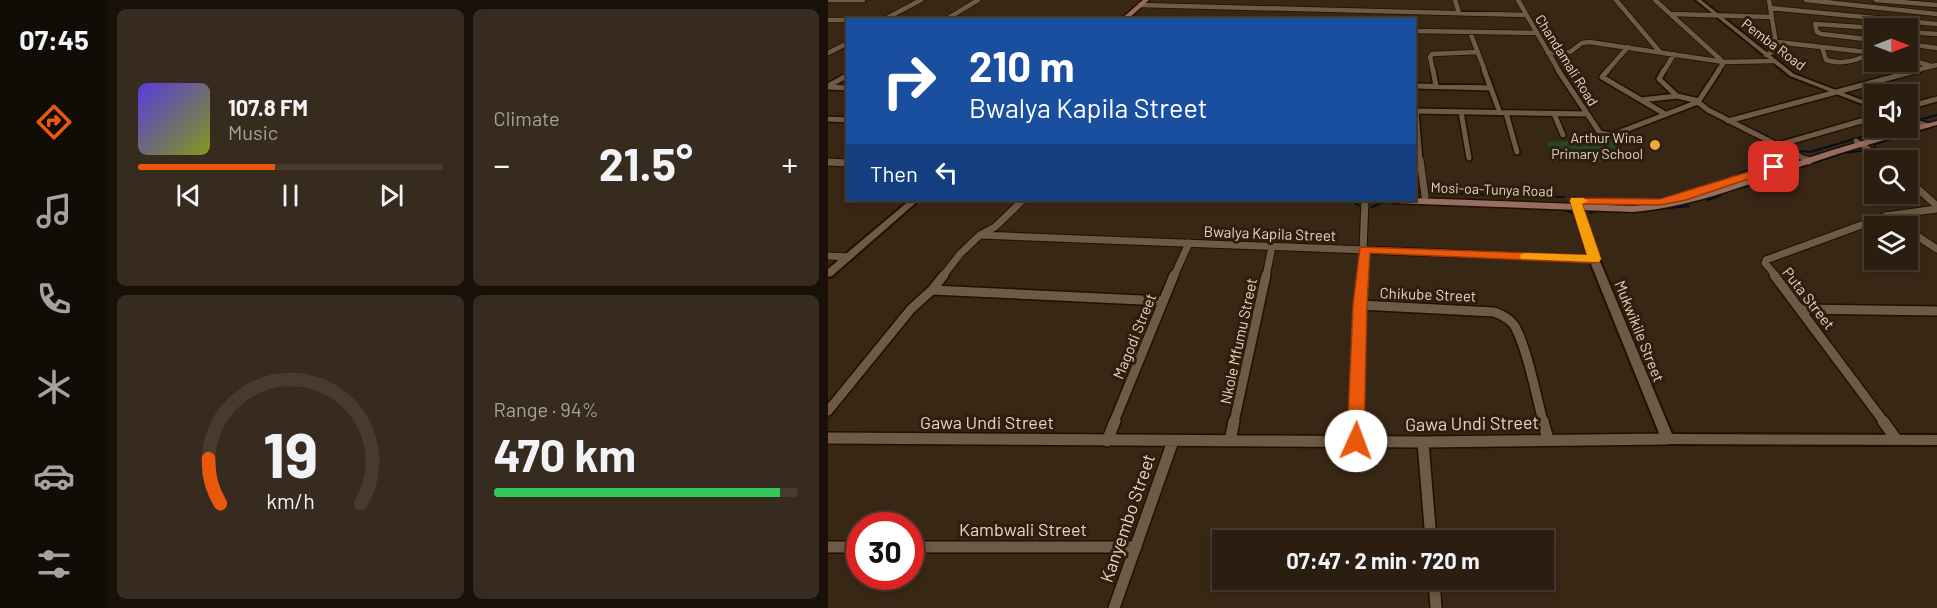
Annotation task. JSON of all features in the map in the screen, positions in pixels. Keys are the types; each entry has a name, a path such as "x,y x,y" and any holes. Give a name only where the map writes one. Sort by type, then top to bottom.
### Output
{"main road":[{"path":"1125,18 1143,2"},
{"name":"Mosi-oa-Tunya Road","path":"1416,200 1660,202 1937,118"},
{"name":"Mosi-oa-Tunya Road","path":"1918,125 1937,123"},
{"name":"Mosi-oa-Tunya Road","path":"1859,143 1874,138"},
{"name":"Mosi-oa-Tunya Road","path":"1420,196 1576,203"}],"street":[{"path":"828,0 863,0"},
{"path":"887,18 921,0"},
{"path":"948,18 978,0"},
{"path":"1212,7 1216,0"},
{"path":"1273,8 1278,0"},
{"path":"1394,0 1395,12"},
{"path":"1455,0 1459,13"},
{"name":"Chandamali Road","path":"1518,0 1548,53 1598,131 1609,135 1665,114"},
{"path":"1616,0 1660,52"},
{"path":"1655,0 1724,62"},
{"name":"Pemba Road","path":"1698,0 1796,77 1864,103"},
{"path":"1766,55 1776,51 1777,42 1769,0"},
{"path":"1806,0 1937,14"},
{"path":"1876,0 1937,5"},
{"path":"1886,1 1894,10"},
{"path":"1143,2 1212,7 1526,15"},
{"path":"1770,8 1937,24"},
{"path":"1314,18 1316,9"},
{"path":"1370,11 1371,18"},
{"path":"1672,14 1771,17"},
{"path":"1853,16 1860,27"},
{"path":"828,20 846,20"},
{"path":"828,26 840,20"},
{"path":"1864,27 1815,24 1817,32 1821,34 1864,39"},
{"path":"1416,31 1536,33"},
{"path":"1470,32 1517,152"},
{"path":"1920,33 1937,34"},
{"path":"1920,33 1934,47"},
{"path":"1562,61 1584,42 1724,62 1773,61"},
{"path":"1777,42 1864,52"},
{"path":"828,53 846,44"},
{"path":"1918,45 1934,47"},
{"path":"1628,47 1602,77 1665,114 1699,101 1724,62"},
{"path":"1822,47 1825,59 1835,63 1864,58"},
{"path":"1436,86 1430,57 1432,54 1478,51"},
{"path":"1548,53 1570,52"},
{"path":"1674,54 1659,79 1677,96"},
{"path":"1918,62 1935,66"},
{"path":"1728,121 1935,66"},
{"path":"828,87 846,76"},
{"path":"1416,86 1491,88"},
{"path":"828,87 846,88"},
{"path":"1641,100 1677,96 1699,101 1728,121 1806,159"},
{"path":"1918,104 1937,99"},
{"path":"1416,111 1587,114"},
{"path":"1461,112 1469,158"},
{"path":"1554,114 1563,135"},
{"path":"828,119 846,120"},
{"path":"1778,145 1864,120"},
{"path":"1416,122 1421,179 1420,196"},
{"path":"1918,122 1923,124"},
{"path":"1859,143 1870,150"},
{"path":"828,162 846,163"},
{"path":"1918,189 1937,207"},
{"path":"828,274 914,201"},
{"path":"828,411 911,309 932,290 949,267 980,235 995,227 1022,201"},
{"path":"1356,441 1365,201"},
{"name":"Mukwikile Street","path":"1576,203 1594,259 1668,439"},
{"name":"Puta Street","path":"1886,216 1937,207"},
{"name":"Puta Street","path":"1864,224 1766,260 1765,263 1802,309 1896,439"},
{"name":"Bwalya Kapila Street","path":"980,235 1594,259"},
{"path":"1918,237 1937,249"},
{"name":"Magodi Street","path":"1107,441 1162,300 1189,243"},
{"name":"Nkole Mfumu Street","path":"1230,441 1272,247"},
{"path":"828,256 848,257"},
{"path":"932,290 1162,300"},
{"name":"Chikube Street","path":"1360,305 1481,309 1504,316 1513,324 1520,338 1548,440"},
{"path":"1802,309 1937,311"},
{"name":"Gawa Undi Street","path":"828,438 1423,442 1668,439 1937,440"},
{"name":"Kanyembo Street","path":"1114,608 1173,441"},
{"path":"1423,442 1430,530"},
{"path":"828,547 846,547"},
{"name":"Kambwali Street","path":"924,547 1136,547"},
{"path":"1435,590 1436,608"}],"green space":[{"path":"1612,139 1628,162 1554,161 1547,142"}],"waterway":[{"path":"1918,118 1937,115"},
{"path":"1918,131 1933,127"},
{"path":"1800,151 1810,152 1864,136"},
{"path":"1875,148 1875,144 1895,138"},
{"path":"1845,153 1864,150"},
{"path":"1802,167 1841,154"},
{"path":"1735,176 1796,156"},
{"path":"1789,172 1797,169"},
{"path":"1778,175 1785,173"},
{"path":"1701,187 1729,178"},
{"path":"1745,187 1760,184 1768,179"},
{"path":"1629,201 1659,199 1695,189"},
{"path":"1429,193 1448,193"},
{"path":"1456,193 1463,194"},
{"path":"1471,194 1490,195"},
{"path":"1497,195 1512,196"},
{"path":"1520,196 1530,196"},
{"path":"1536,196 1547,196"},
{"path":"1707,200 1720,196"},
{"path":"1556,197 1564,197"},
{"path":"1571,198 1595,199"},
{"path":"1602,199 1621,201"},
{"path":"1320,201 1348,201"},
{"path":"1354,202 1359,206"},
{"path":"1372,207 1383,202 1395,202"},
{"path":"1631,212 1689,206"},
{"path":"1563,209 1572,213"},
{"path":"1590,213 1598,210"}],"slow traffic":[{"path":"1526,256 1594,259 1575,201 1583,201"}],"place":[{"name":"Arthur Wina Primary School","path":"1655,145"}],"route":[{"path":"1356,441 1364,249 1594,259 1575,201 1660,202 1774,167"}]}
